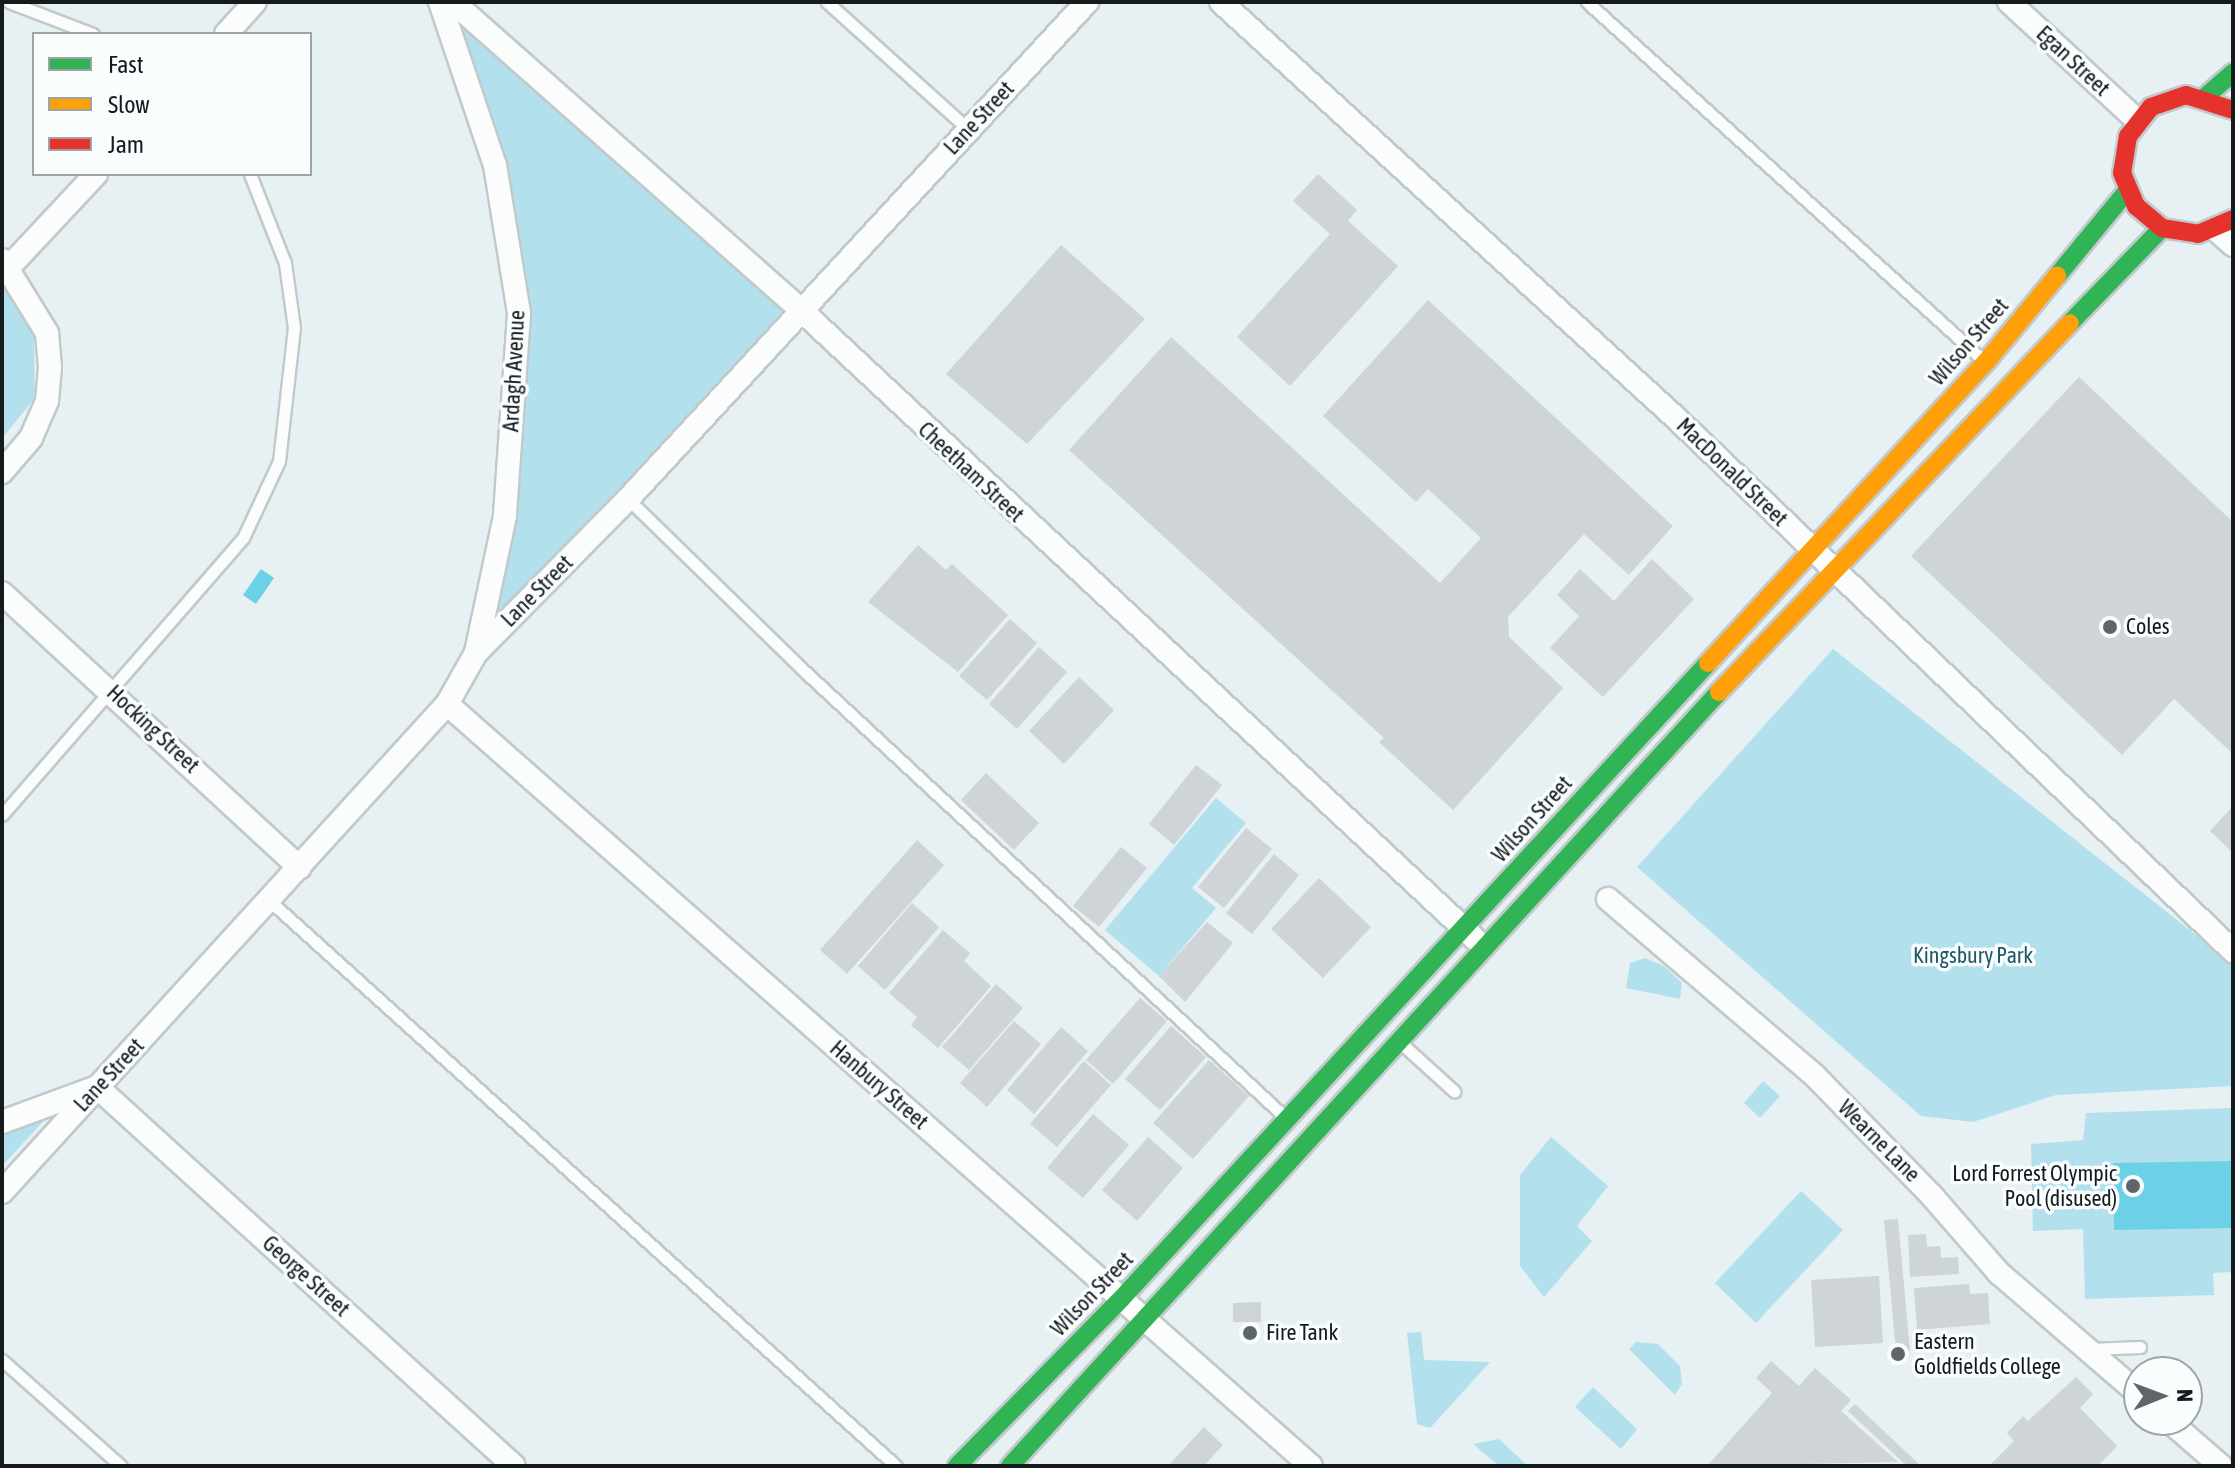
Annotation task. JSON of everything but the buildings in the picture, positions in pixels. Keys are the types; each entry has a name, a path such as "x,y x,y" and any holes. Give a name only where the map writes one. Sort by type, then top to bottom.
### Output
{"street":[{"path":"228,32 255,2"},
{"name":"Ardagh Avenue","path":"440,2 495,165 519,314 505,516 476,653"},
{"name":"Cheetham Street","path":"453,2 803,312 1484,947"},
{"name":"Lane Street","path":"2,1192 271,902 447,704 476,653 628,499 1087,2"},
{"name":"MacDonald Street","path":"1221,2 1677,419 2233,951"},
{"name":"Egan Street","path":"2009,2 2137,120"},
{"path":"2205,97 2233,73"},
{"path":"2227,231 2198,234 2162,228 2136,206 2127,191 2122,154 2137,120 2168,99 2205,97 2233,110"},
{"path":"2,472 31,438 47,401 50,367 47,333 6,263 94,176"},
{"name":"Wilson Street","path":"1011,1466 1397,1039 1831,569 1998,373 2127,191"},
{"name":"Wilson Street","path":"957,1466 1122,1298 1811,548 1998,373 2162,228"},
{"name":"Hocking Street","path":"2,593 115,692 300,868"},
{"name":"Hanbury Street","path":"447,704 1311,1466"},
{"name":"Wearne Lane","path":"1608,899 1815,1076 1922,1184 1999,1273 2123,1380"},
{"path":"2,1122 97,1087"},
{"name":"George Street","path":"97,1087 514,1466"},
{"path":"2187,1436 2223,1466 2233,1458"}],"lane":[{"path":"9,2 88,32"},
{"path":"827,2 968,129"},
{"path":"1587,2 1998,373"},
{"path":"2,815 115,692 243,538 279,461 294,328 285,263 251,176"},
{"path":"628,499 801,668 1286,1118"},
{"path":"271,902 896,1466"},
{"path":"1377,1021 1454,1091"},
{"path":"2087,1349 2140,1347"},
{"path":"2,1360 121,1466"}],"green space":[{"path":"453,2 803,312 476,653 505,516 519,314"},
{"path":"2,282 34,329 35,398 2,438"},
{"name":"Kingsbury Park","path":"1833,649 2233,964 2233,1086 2056,1095 1973,1122 1921,1116 1637,867"},
{"path":"1216,798 1246,823 1192,888 1216,908 1159,976 1105,930"},
{"path":"1645,958 1664,966 1682,983 1680,999 1626,988 1630,963"},
{"path":"1763,1081 1780,1096 1760,1118 1744,1103"},
{"name":"Lord Forrest Olympic Pool (disused)","path":"2233,1108 2233,1272 2213,1273 2214,1295 2085,1299 2083,1229 2033,1231 2031,1144 2083,1140 2086,1113"},
{"path":"49,1115 2,1166 2,1132"},
{"path":"1551,1137 1608,1186 1577,1226 1592,1241 1544,1297 1520,1266 1520,1175"},
{"path":"1801,1191 1843,1230 1756,1323 1715,1283"},
{"path":"1421,1332 1424,1360 1490,1362 1430,1428 1417,1424 1407,1333"},
{"path":"1636,1342 1658,1344 1680,1366 1682,1384 1675,1395 1629,1349"},
{"path":"1593,1387 1637,1429 1621,1449 1575,1407"},
{"path":"1499,1439 1528,1466 1499,1466 1473,1444"}],"water":[{"path":"261,569 274,578 256,604 243,595"},
{"path":"2233,1161 2233,1228 2114,1230 2113,1163"}],"traffic: fast":[{"path":"2205,97 2233,73"},
{"path":"2057,276 2127,191"},
{"path":"2070,323 2162,228"},
{"path":"957,1466 1122,1298 1708,663"},
{"path":"1010,1466 1719,692"}],"traffic: slow":[{"path":"1708,663 1986,362 2057,276"},
{"path":"1719,692 2070,323"}],"traffic: jam":[{"path":"2233,110 2186,95 2151,107 2128,136 2122,173 2136,206 2162,228 2198,234 2233,219"}],"place":[{"name":"Coles","path":"2110,627"},
{"name":"Lord Forrest Olympic Pool (disused)","path":"2133,1186"},
{"name":"Fire Tank","path":"1250,1333"},
{"name":"Eastern Goldfields College","path":"1898,1354"}]}
